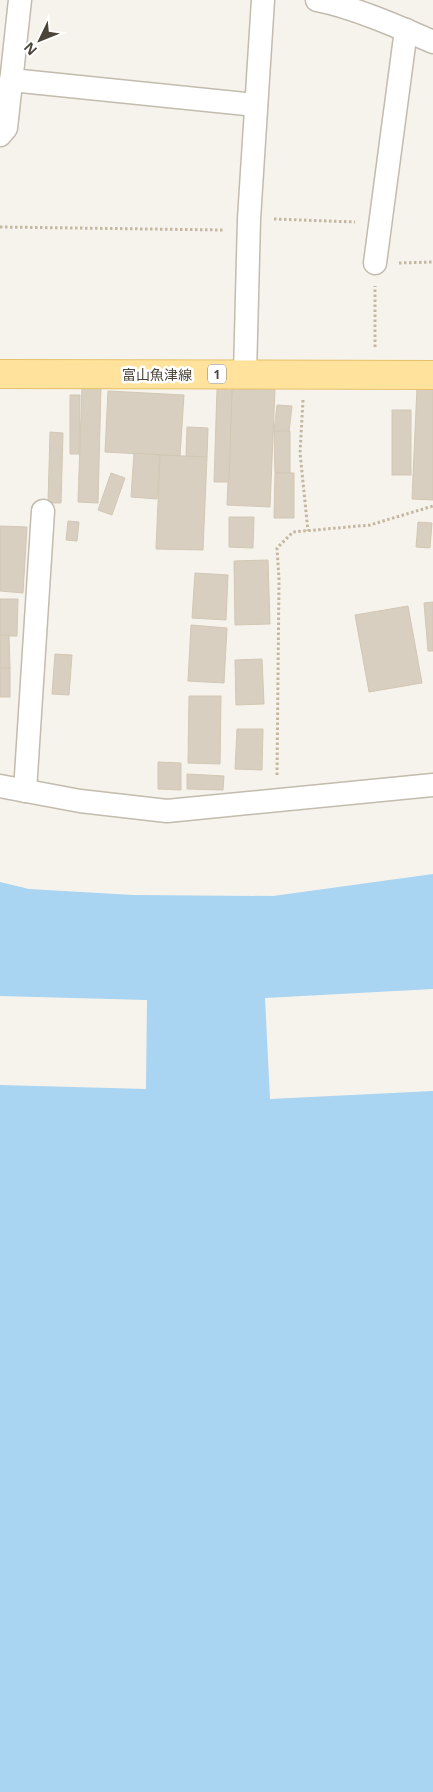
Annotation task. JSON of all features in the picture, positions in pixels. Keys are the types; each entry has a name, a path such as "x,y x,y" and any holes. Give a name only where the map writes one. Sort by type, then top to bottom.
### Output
{"main road":[{"name":"富山魚津線","path":"0,374 433,375"}],"street":[{"path":"0,135 6,128 20,0"},
{"path":"245,374 249,224 263,0"},
{"path":"317,0 330,2 433,42"},
{"path":"375,263 406,30"},
{"path":"12,80 256,105"},
{"path":"25,791 43,511"},
{"path":"0,786 80,801 167,811 433,785"}],"path":[{"path":"0,227 381,222"},
{"path":"375,376 375,263 433,262"},
{"path":"304,375 300,453 308,531"},
{"path":"277,801 279,579 276,548 294,532 370,525 433,506"}],"water":[{"path":"433,874 433,1792 0,1792 0,882 29,889 133,895 273,896"}],"pier":[{"path":"433,989 433,1091 270,1099 265,998"},
{"path":"0,996 147,1000 146,1089 0,1085"}],"building":[{"path":"82,386 101,386 98,503 78,502"},
{"path":"232,387 275,389 270,507 227,505"},
{"path":"417,387 433,388 433,500 412,499"},
{"path":"217,389 232,390 229,482 214,482"},
{"path":"108,391 184,395 180,456 105,452"},
{"path":"70,395 80,395 79,454 70,454"},
{"path":"277,405 292,406 289,432 274,431"},
{"path":"392,410 411,410 411,475 392,475"},
{"path":"187,427 208,428 207,457 186,456"},
{"path":"274,431 290,431 290,473 275,473"},
{"path":"50,432 63,433 61,503 48,503"},
{"path":"134,453 160,455 157,499 131,497"},
{"path":"160,455 207,457 203,550 156,549"},
{"path":"111,473 125,478 112,515 98,510"},
{"path":"275,473 294,473 294,518 274,518"},
{"path":"229,517 254,517 253,548 229,547"},
{"path":"68,521 79,522 77,541 66,540"},
{"path":"418,522 432,523 430,548 416,547"},
{"path":"0,526 27,527 23,593 0,591"},
{"path":"268,560 270,624 235,625 234,561"},
{"path":"195,573 228,575 226,620 192,618"},
{"path":"0,599 18,599 17,636 0,636"},
{"path":"433,602 433,651 428,651 424,603"},
{"path":"408,606 422,683 369,692 355,615"},
{"path":"191,625 227,628 224,683 188,681"},
{"path":"0,635 9,635 10,668 0,668"},
{"path":"55,654 72,655 69,695 52,694"},
{"path":"262,659 264,704 236,705 235,660"},
{"path":"0,668 10,668 10,697 0,697"},
{"path":"189,696 221,696 220,764 188,763"},
{"path":"237,729 263,729 262,770 235,769"},
{"path":"158,762 181,763 181,790 158,789"},
{"path":"187,774 224,776 223,790 187,789"}]}
